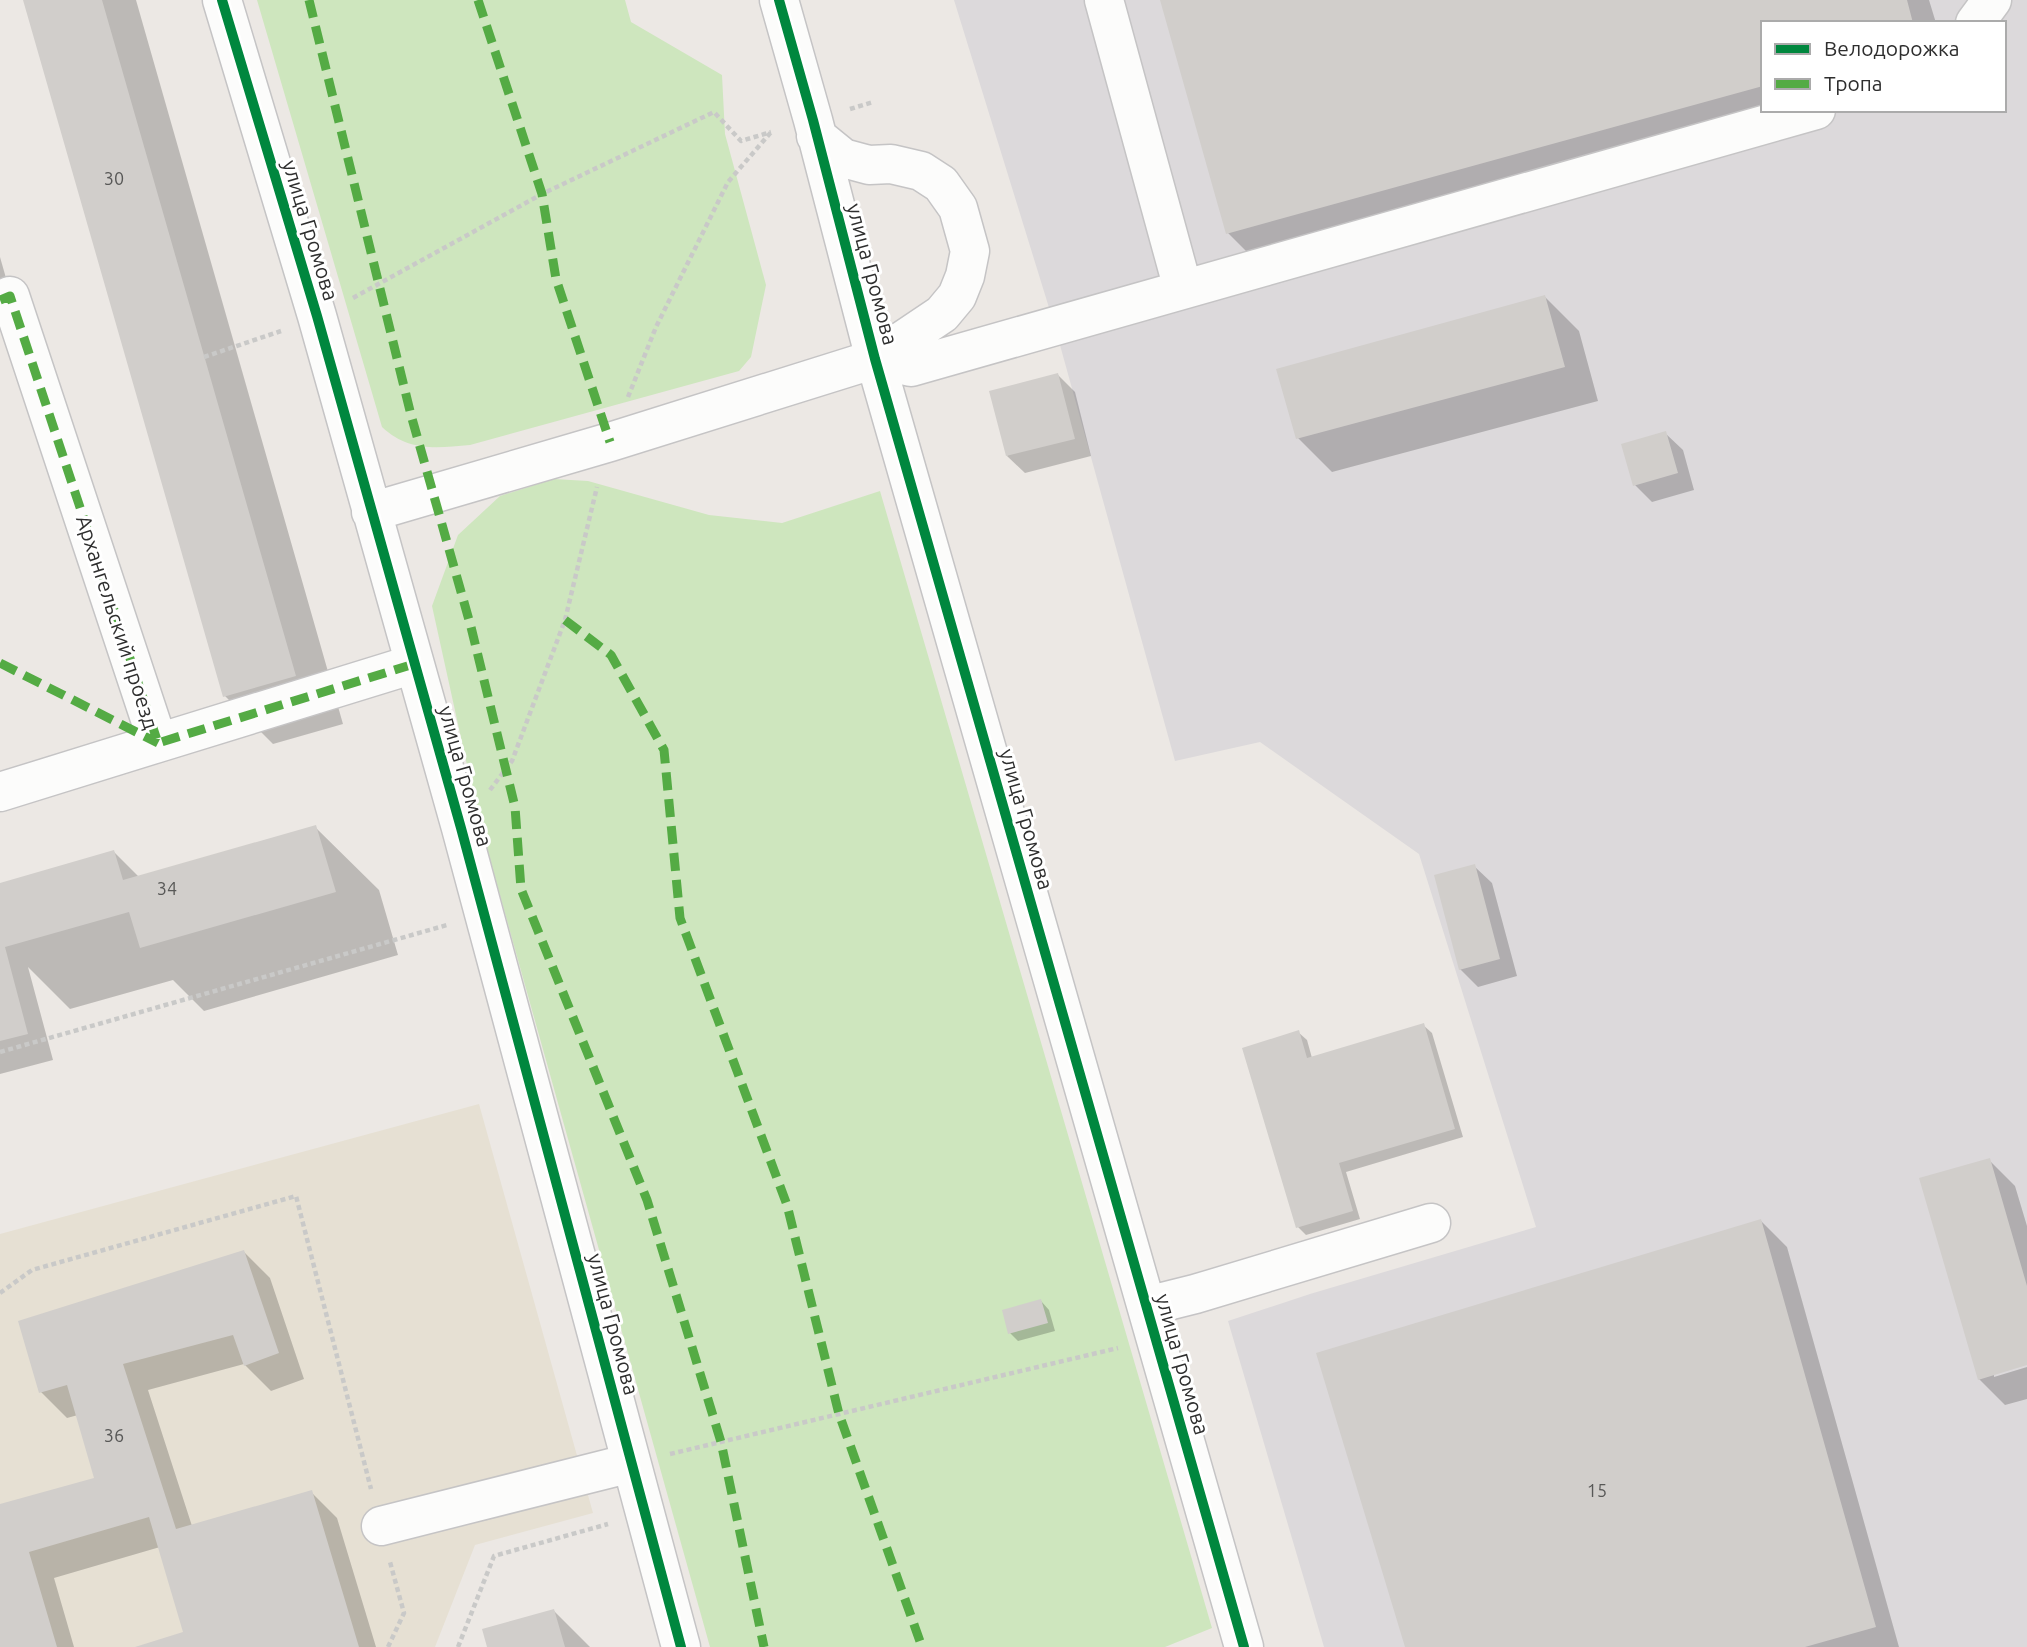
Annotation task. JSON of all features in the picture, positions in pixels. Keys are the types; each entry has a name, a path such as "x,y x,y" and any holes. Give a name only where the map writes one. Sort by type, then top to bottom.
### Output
{"street":[{"name":"улица Громова","path":"222,0 317,316 372,512 681,1647"},
{"name":"улица Громова","path":"779,0 875,359 1244,1647"},
{"path":"1104,0 1183,289"},
{"path":"1976,21 1992,0"},
{"path":"875,359 911,367 1809,112"},
{"path":"815,128 843,158 869,165 891,164 920,172 941,184 958,208 965,231 970,251 965,276 957,296 942,314 927,326 875,359"},
{"name":"Архангельский проезд","path":"0,300 10,296 158,743 414,664"},
{"name":"улица Громова","path":"372,512 610,442 875,359"},
{"path":"0,792 158,743"},
{"path":"1151,1322 1195,1294 1431,1223"},
{"path":"381,1526 631,1463"}],"path":[{"path":"204,357 338,307 542,194 714,112 741,141 815,128 873,102"},
{"path":"0,1052 451,924"},
{"path":"0,1293 32,1270 296,1196 404,1613 388,1647"},
{"path":"631,1463 1151,1322"},
{"path":"458,1647 494,1556 615,1522"}],"shaded area":[{"path":"954,0 2027,0 2027,1647 1324,1647 1228,1321 1536,1227 1419,854 1260,742 1175,761 1055,327"},
{"path":"479,1104 593,1513 475,1545 435,1647 0,1647 0,1234"}],"green space":[{"path":"257,0 625,0 631,22 722,75 725,134 766,285 751,357 739,371 470,445 423,446 402,441 392,435 382,427"},
{"path":"554,479 588,481 709,515 782,523 880,491 1212,1628 1165,1647 710,1647 480,824 432,606 458,535 500,496"}],"building":[{"path":"23,0 102,0 296,676 223,697"},
{"path":"1160,0 1907,0 1912,21 1761,21 1761,87 1226,234"},
{"path":"1545,295 1565,367 1296,439 1276,369"},
{"path":"1058,373 1075,439 1006,456 989,391"},
{"path":"1666,431 1678,473 1633,486 1621,444"},
{"path":"316,825 336,892 140,948 129,912 5,947 28,1034 0,1041 0,883 114,850 123,880"},
{"path":"1475,864 1500,959 1459,970 1434,875"},
{"path":"1424,1023 1455,1129 1339,1163 1353,1211 1296,1228 1242,1048 1299,1030 1307,1058"},
{"path":"1990,1158 2027,1286 2027,1365 1978,1380 1919,1178"},
{"path":"1761,1219 1876,1627 1805,1647 1405,1647 1316,1353"},
{"path":"244,1250 279,1353 244,1366 233,1335 123,1364 176,1529 312,1490 359,1647 135,1647 183,1632 149,1517 29,1552 57,1647 0,1647 0,1504 94,1478 67,1385 39,1393 18,1321"},
{"path":"1041,1299 1048,1323 1008,1334 1002,1310"},
{"path":"554,1609 565,1647 487,1647 482,1629"}],"marked path":[{"path":"309,0 411,415 471,627 515,807 521,889 647,1200 721,1442 764,1647"},
{"path":"478,0 542,194 556,279 610,442"},
{"path":"0,300 10,296 158,743 414,664"},
{"path":"565,620 611,655 664,750 680,918 787,1205 839,1414 922,1647"},
{"path":"0,663 158,743"}],"cycle path":[{"path":"222,0 317,316 461,828 681,1647"},
{"path":"779,0 875,359 1244,1647"}]}
